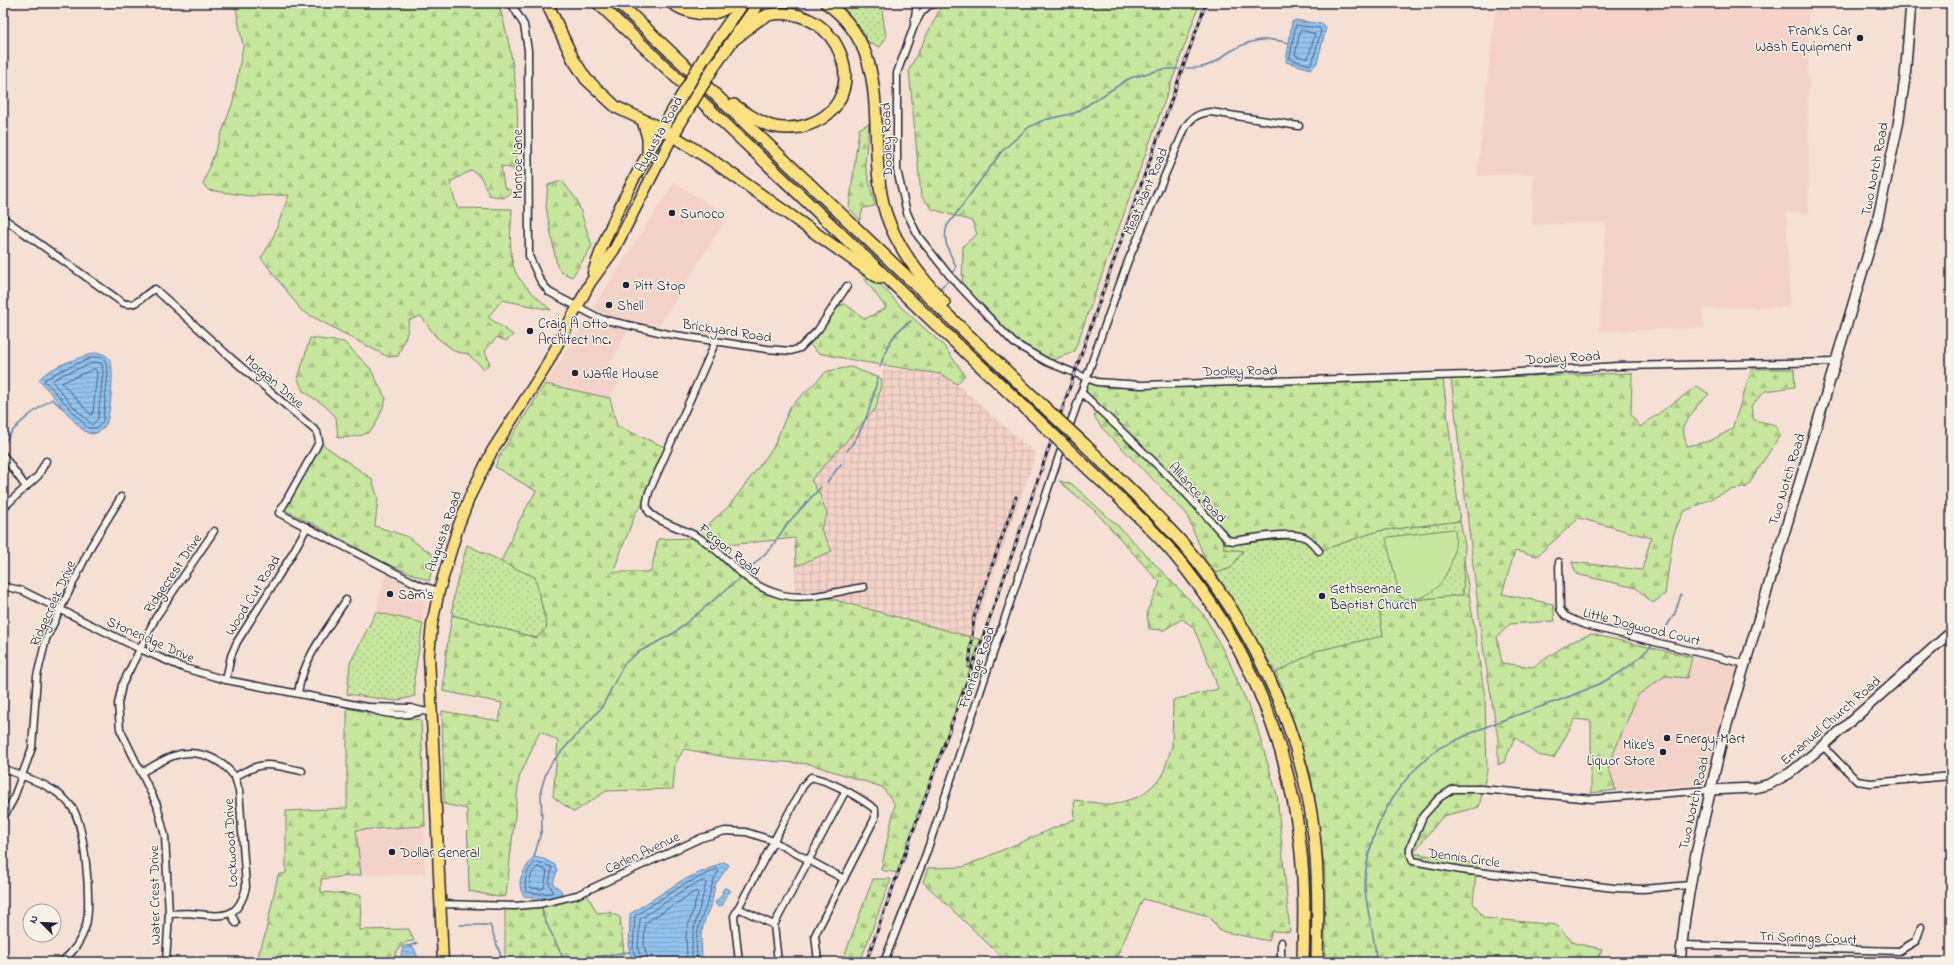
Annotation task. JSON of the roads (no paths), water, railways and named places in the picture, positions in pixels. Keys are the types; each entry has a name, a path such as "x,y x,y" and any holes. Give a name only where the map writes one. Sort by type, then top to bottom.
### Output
{"highway":[{"path":"547,3 566,46 586,79 616,107 662,130 719,166 912,302"},
{"path":"598,3 1037,419 1155,533 1190,574 1227,629 1259,690 1282,754 1296,816 1302,869 1303,962"},
{"path":"619,3 1084,444 1184,546 1225,599 1260,659 1291,731 1309,807 1318,884 1317,962"},
{"path":"672,3 678,8 701,14 717,12 734,3"},
{"name":"Augusta Road","path":"662,130 704,58 743,3"},
{"name":"Augusta Road","path":"672,137 713,68 759,3"},
{"path":"826,3 836,10 851,26 870,66 874,83 877,178 886,214 898,243 930,287 996,359"},
{"path":"716,94 763,122 790,129 815,122 825,115 835,105 842,88 845,64 839,43 827,28 812,17 795,12 775,13 760,19 733,40"},
{"path":"643,121 648,138 648,153"}],"main road":[{"name":"Augusta Road","path":"590,283 600,250 648,153 662,130"},
{"name":"Augusta Road","path":"443,962 441,904 427,711 429,655 432,624 439,591 458,527 470,496 492,451 546,368 590,283 614,250 672,137"}],"street":[{"name":"Monroe Lane","path":"511,3 524,26 528,50 529,256 540,280 549,292 578,306"},
{"name":"Dooley Road","path":"914,26 917,3"},
{"path":"920,3 932,4"},
{"name":"Two Notch Road","path":"1680,962 1690,885 1709,790 1722,741 1874,234 1888,173 1905,78 1911,3"},
{"name":"Dooley Road","path":"932,4 921,13 914,26 896,73 896,120 899,183 912,225 937,261 1010,339 1047,362 1086,378 1103,384 1135,385 1447,376 1619,366 1836,362"},
{"name":"Meat Plant Road","path":"1086,378 1128,261 1189,121 1199,114 1211,112 1299,126"},
{"name":"Morgan Drive","path":"3,218 123,304 136,304 146,293 155,288 231,358 314,428 319,436 317,446 279,513 419,585 439,591"},
{"name":"Brickyard Road","path":"578,306 601,319 668,334 785,351 796,350 807,342 818,330 847,286"},
{"name":"Fergon Road","path":"716,341 649,492 646,501 648,510 664,522 683,528 700,538 751,583 778,594 787,596 817,595 864,586"},
{"name":"Frontage Road","path":"884,962 926,854 1086,378"},
{"name":"Alliance Road","path":"1081,392 1181,488 1228,540 1234,541 1288,535 1300,536 1306,538 1319,551"},
{"path":"3,455 26,487"},
{"path":"3,508 38,476 46,461"},
{"name":"Ridgecreek Drive","path":"3,818 13,800 32,748 39,662 46,639 91,546 121,498"},
{"name":"Wood Cut Road","path":"226,680 231,656 237,642 291,556 307,527"},
{"name":"Ridgecrest Drive","path":"140,649 156,617 214,531"},
{"name":"Little Dogwood Court","path":"1559,562 1560,609 1562,614 1570,620 1603,630 1745,664"},
{"name":"Stoneridge Drive","path":"3,586 23,591 140,649 184,668 226,680 367,707 411,708 427,711"},
{"path":"298,693 300,679 306,662 346,600"},
{"name":"Emanuel Church Road","path":"1709,790 1740,789 1764,786 1790,773 1823,746 1951,632"},
{"name":"Water Crest Drive","path":"140,649 122,685 118,704 118,720 125,742 142,772 157,805 165,836 169,914 166,962"},
{"path":"1823,746 1857,781 1871,783 1951,776"},
{"name":"Lockwood Drive","path":"142,772 172,756 192,753 208,756 217,761 235,777 239,790 242,810 246,887 242,901 231,914"},
{"path":"235,777 250,768 260,765 302,771"},
{"path":"3,768 59,793 72,806 79,819 88,886 88,915 86,924 78,942 61,962"},
{"path":"739,962 734,916 803,786 811,776 820,778 875,809 875,818 815,935 818,962"},
{"name":"Dennis Circle","path":"1690,885 1643,889 1614,888 1461,870 1413,861 1410,848 1417,830 1429,809 1439,798 1453,789 1480,789 1593,799 1709,790"},
{"path":"778,962 774,925 845,792"},
{"name":"Carlen Avenue","path":"441,904 515,906 539,904 590,890 701,838 725,831 746,832 774,841 844,879"},
{"path":"738,908 774,925"},
{"path":"169,914 192,913 223,916 231,914 236,923"},
{"name":"Tri Springs Court","path":"1682,945 1899,951 1916,941 1921,927"},
{"path":"1281,942 1281,962"}],"water":[{"path":"1295,20 1322,24 1326,28 1317,63 1311,69 1286,62 1292,22"},
{"path":"94,353 103,354 110,360 112,380 111,400 107,422 97,433 91,434 77,425 39,380 43,375 56,367"},
{"path":"534,857 544,859 555,865 557,871 553,884 561,890 562,893 559,897 542,898 524,896 521,890 520,880 524,870"},
{"path":"724,862 729,865 715,885 712,902 705,919 701,935 702,962 634,962 629,952 630,914 681,881"},
{"path":"725,888 730,890 730,892 725,897 723,905 718,907 715,903 722,895 723,889"},
{"path":"407,945 414,948 418,958 416,962 402,962 401,954 403,947"}],"waterway":[{"path":"1186,68 1210,65 1238,47 1259,40 1274,40 1288,43"},
{"path":"953,275 956,267 946,242 945,237 947,226 1002,151 1029,127 1044,120 1075,113 1130,78 1163,69 1179,69"},
{"path":"938,290 948,281"},
{"path":"880,367 885,353 894,336 911,321"},
{"path":"847,451 859,434 863,425 878,376"},
{"path":"4,443 19,424 52,399 61,407"},
{"path":"827,482 841,464"},
{"path":"745,573 771,548 787,524 821,487"},
{"path":"534,857 542,829 541,790 546,773 552,762 602,707 624,664 637,653 674,633 739,579"},
{"path":"1663,632 1675,613 1681,595"},
{"path":"1376,962 1374,939 1365,892 1366,869 1369,851 1381,818 1399,788 1410,774 1443,746 1492,724 1586,690 1610,678 1621,672 1652,645"},
{"path":"542,907 543,916 565,962"},
{"path":"460,925 490,925 503,962"},
{"path":"409,946 417,943"},
{"path":"565,961 629,952"}],"railway":[{"path":"866,962 999,592 1102,294 1206,3"},
{"path":"969,667 974,617 1016,497"}],"place":[{"name":"Frank's Car Wash Equipment","path":"1860,38"},
{"name":"Sunoco","path":"672,213"},
{"name":"Pitt Stop","path":"626,285"},
{"name":"Shell","path":"609,305"},
{"name":"Craig A Otto Architect Inc.","path":"530,331"},
{"name":"Waffle House","path":"575,373"},
{"name":"Sam's","path":"390,594"},
{"name":"Gethsemane Baptist Church","path":"1322,596"},
{"name":"Energy-Mart","path":"1667,738"},
{"name":"Mike's Liquor Store","path":"1663,752"},
{"name":"Dollar General","path":"392,852"}]}
